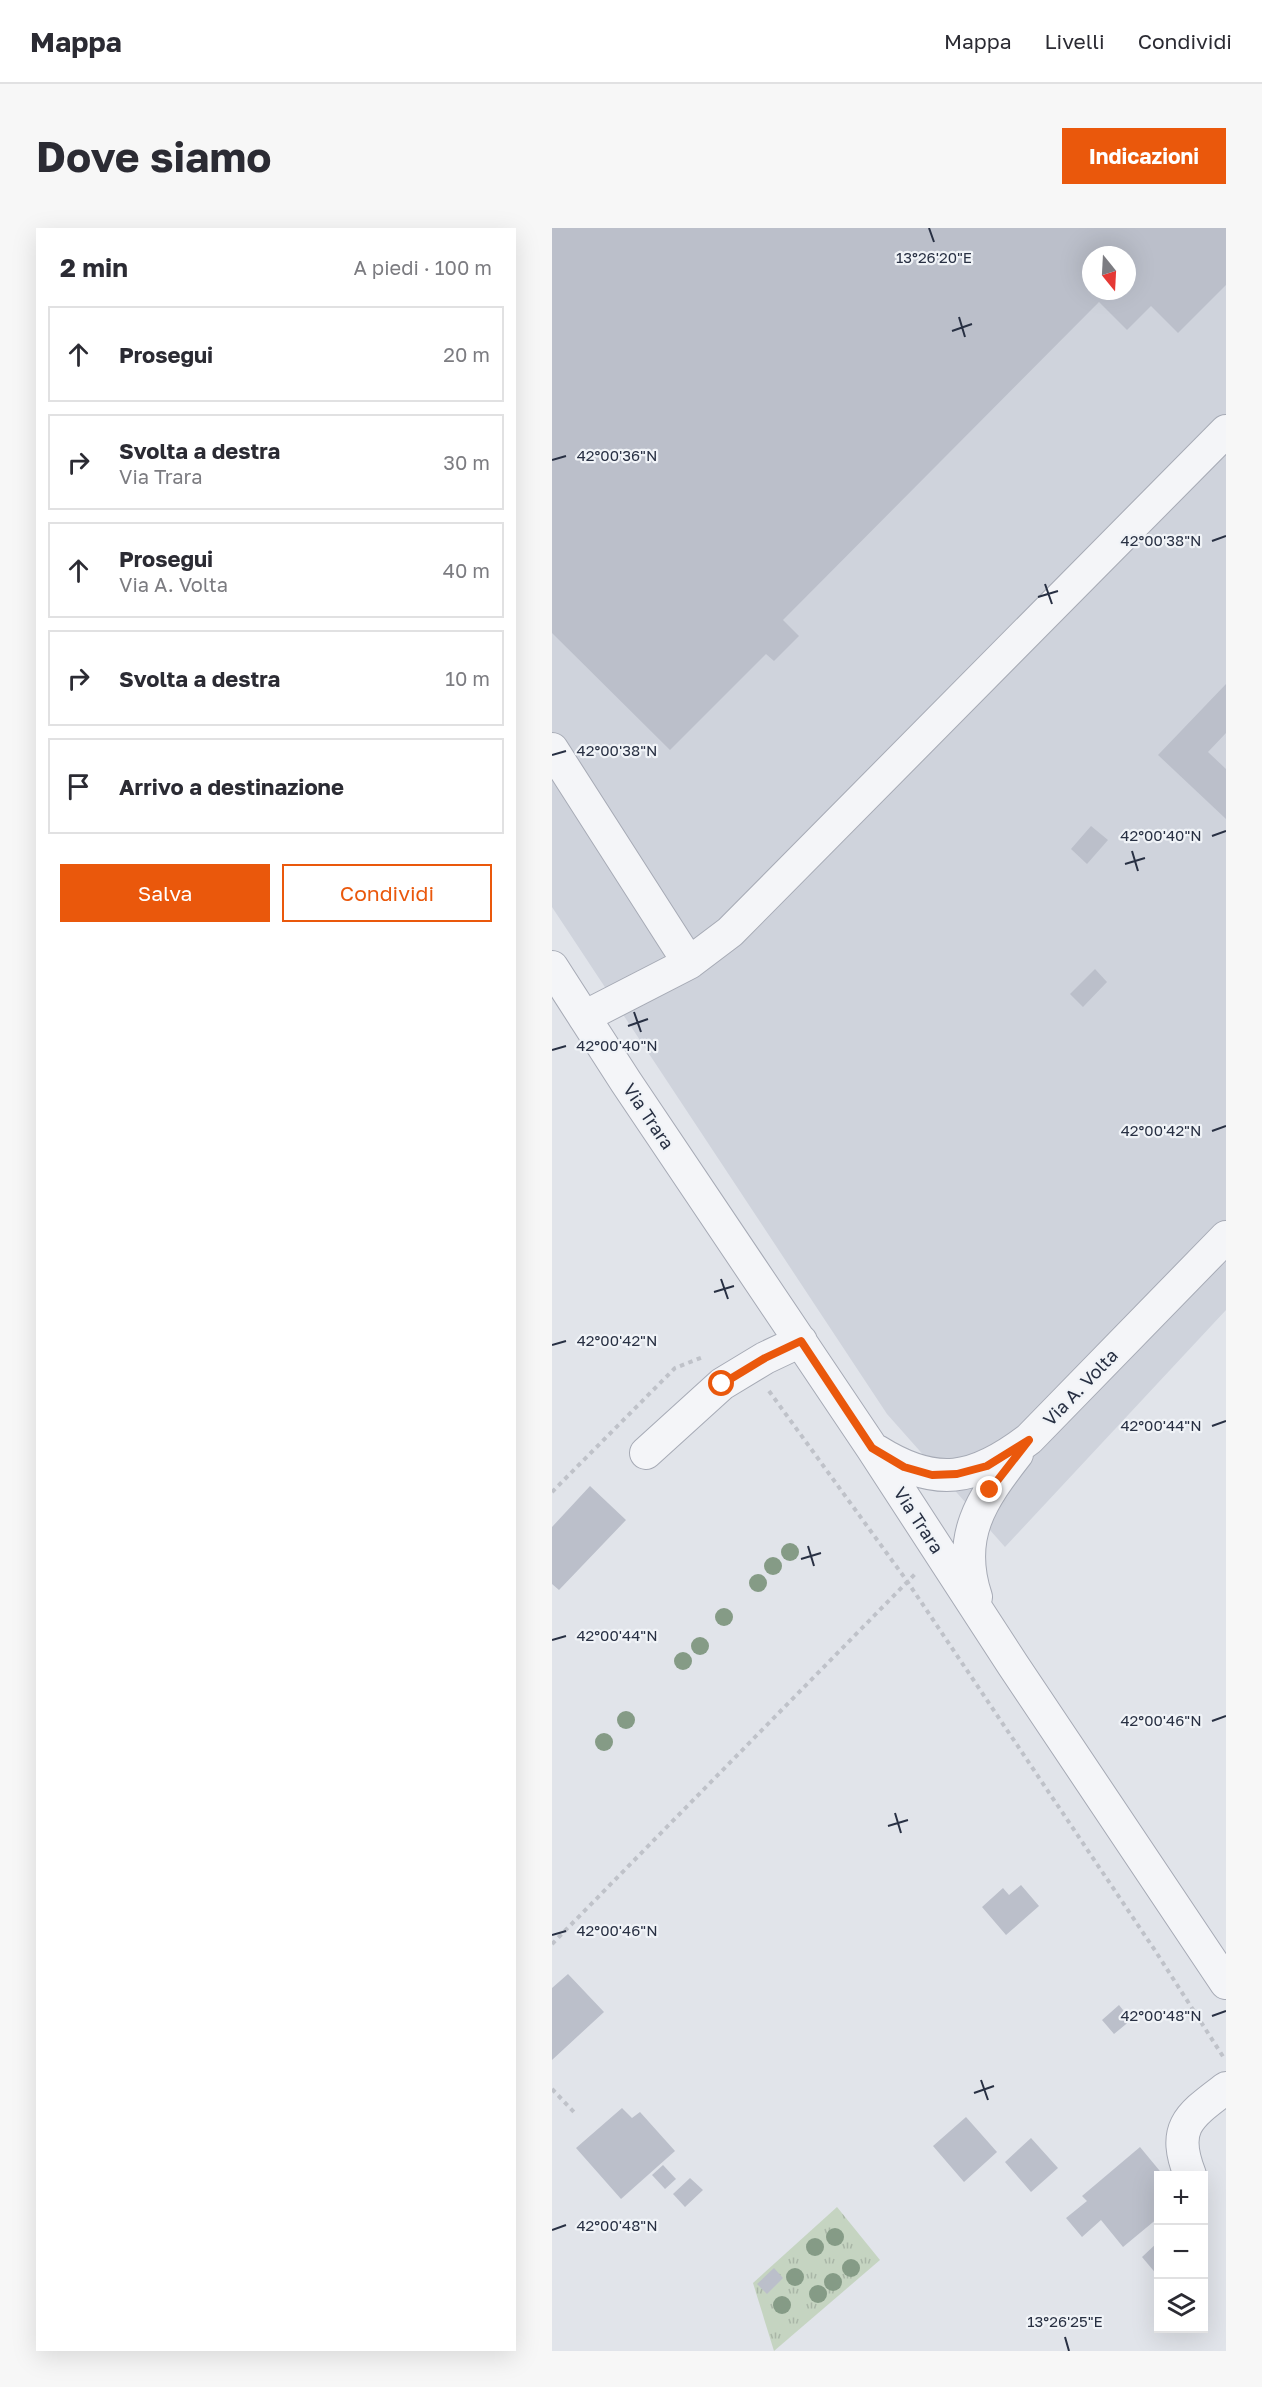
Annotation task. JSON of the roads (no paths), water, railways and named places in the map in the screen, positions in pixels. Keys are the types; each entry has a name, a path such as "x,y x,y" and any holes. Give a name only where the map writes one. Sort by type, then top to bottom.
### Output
{"street":[{"path":"584,1017 689,963 730,932 1226,431"},
{"path":"552,749 689,963"},
{"name":"Via Trara","path":"552,967 1226,1983"},
{"name":"Via A. Volta","path":"872,1448 904,1467 932,1475 946,1476 987,1466 1029,1440 1226,1237"},
{"path":"646,1453 722,1384 751,1366 801,1341"},
{"path":"1013,1665 975,1596 967,1560 969,1540 982,1506 1000,1476 1029,1440"},
{"path":"1189,2171 1182,2152 1182,2134 1193,2115 1226,2088"}]}
